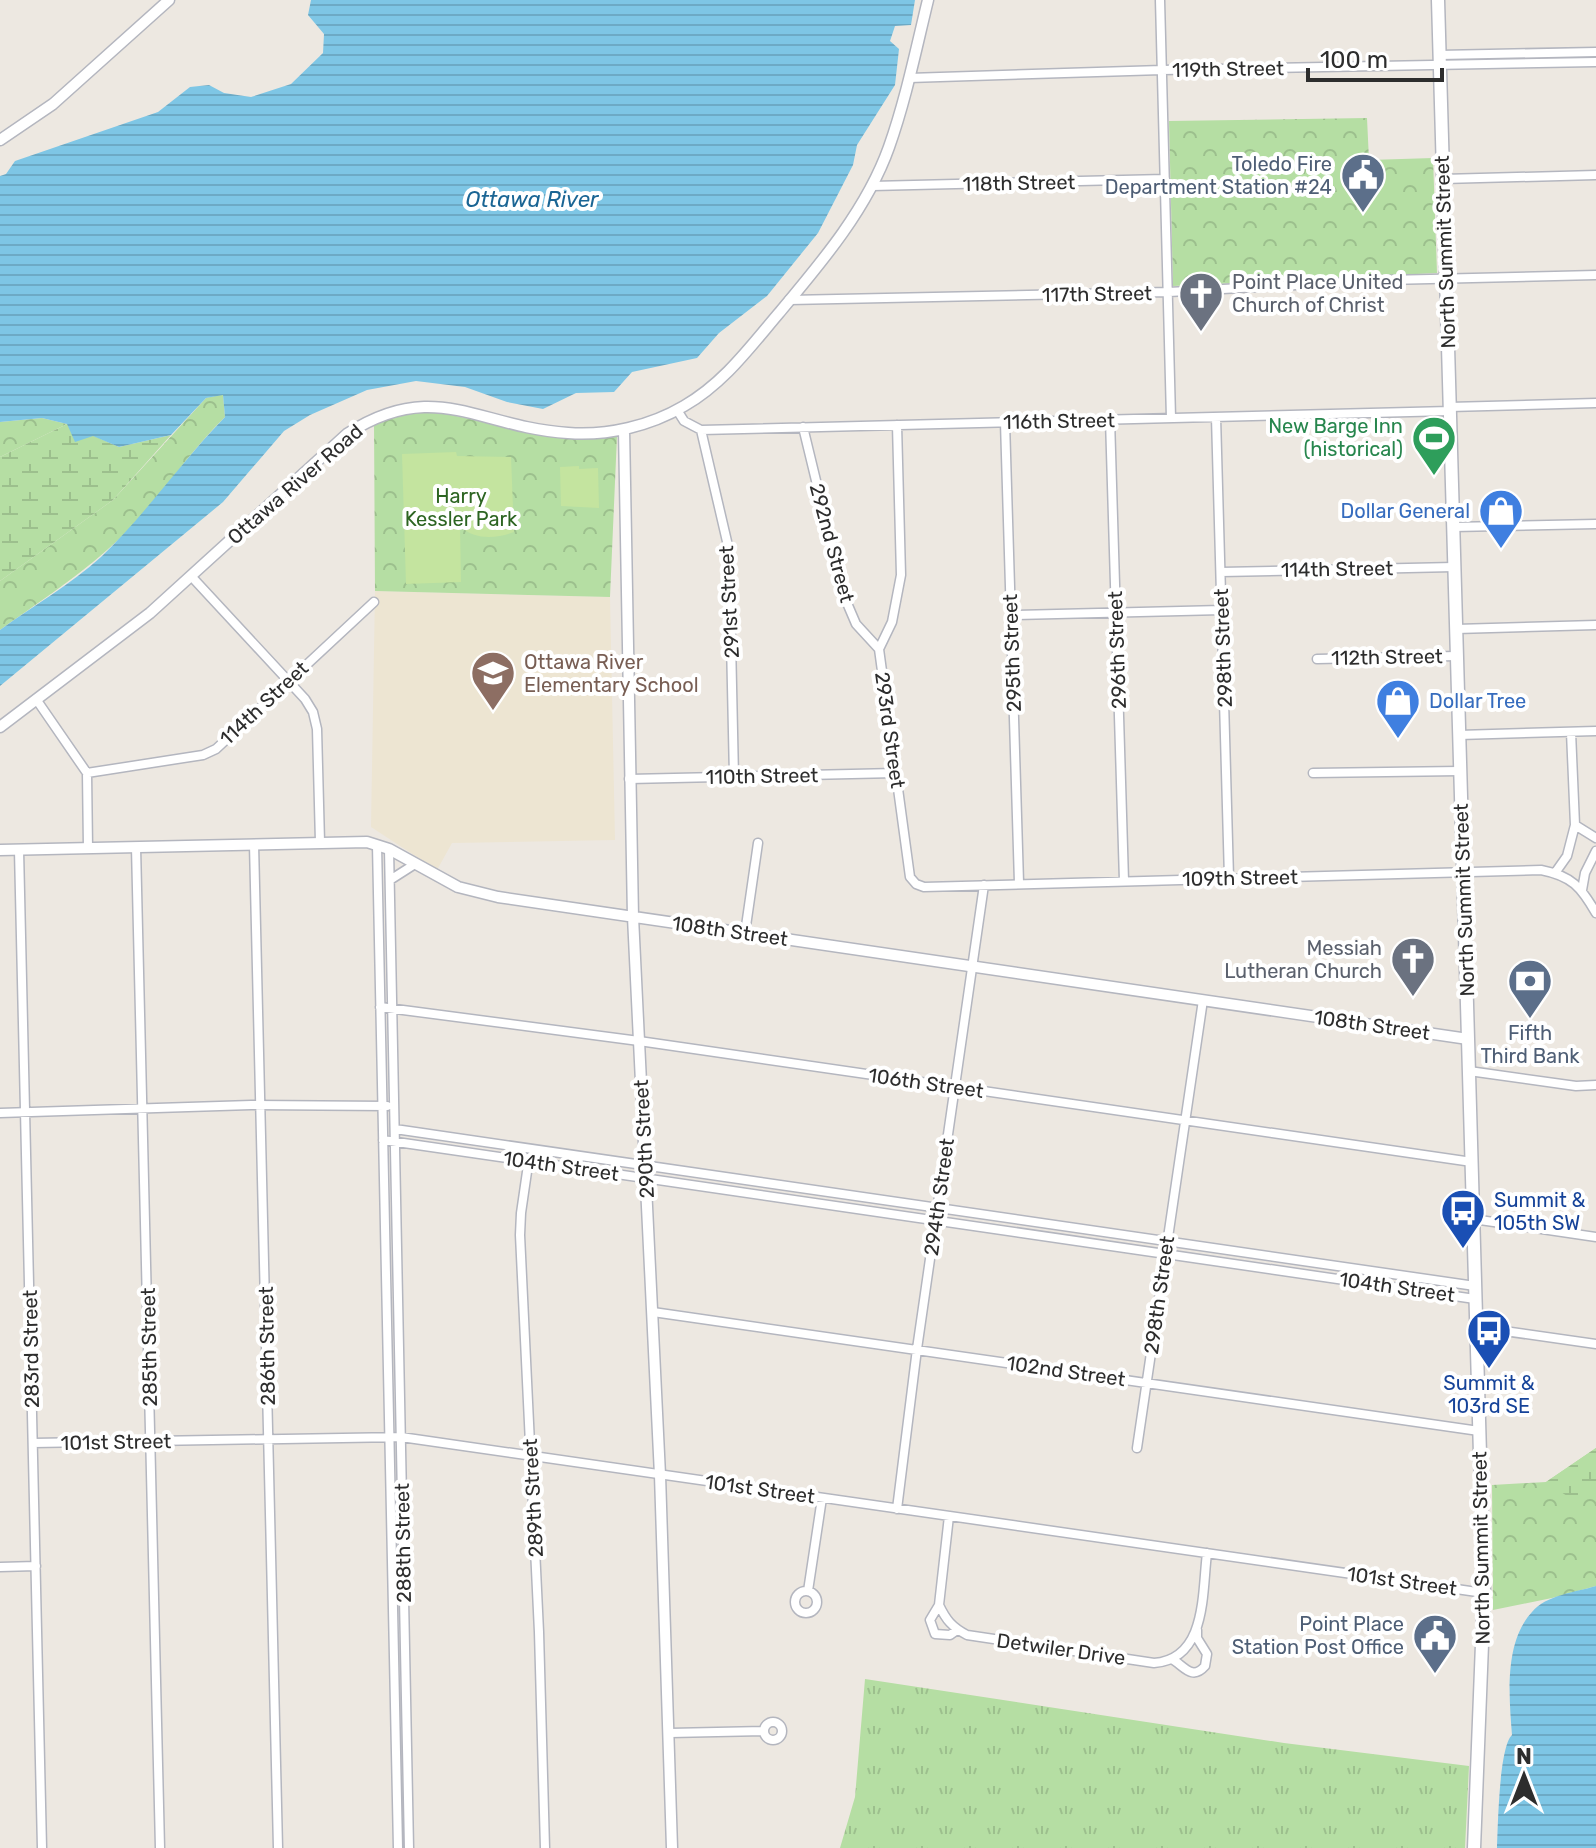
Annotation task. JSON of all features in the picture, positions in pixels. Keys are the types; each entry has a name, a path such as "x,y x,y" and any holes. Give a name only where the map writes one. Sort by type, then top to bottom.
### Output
{"main road":[{"name":"North Summit Street","path":"1438,0 1484,1593 1474,1848"}],"street":[{"path":"0,140 53,104 169,0"},
{"name":"Ottawa River Road","path":"0,727 129,631 347,434 370,418 418,405 445,407 516,426 569,433 600,433 624,429 677,410 710,389 724,377 789,300 852,218 872,186 889,147 928,0"},
{"path":"1160,0 1171,418"},
{"name":"119th Street","path":"909,78 1596,52"},
{"name":"119th Street","path":"1440,60 1596,62"},
{"path":"1443,179 1596,175"},
{"name":"118th Street","path":"872,186 1165,179"},
{"name":"117th Street","path":"789,300 1169,292 1446,278 1596,275"},
{"name":"116th Street","path":"701,430 1216,417 1596,403"},
{"path":"677,410 684,421 701,430"},
{"name":"298th Street","path":"1216,417 1229,878"},
{"name":"296th Street","path":"1110,419 1124,881"},
{"name":"295th Street","path":"1005,422 1019,883"},
{"name":"293rd Street","path":"897,425 901,575 892,622 879,649 910,877 924,887"},
{"name":"292nd Street","path":"803,427 844,596 856,624 879,649"},
{"name":"290th Street","path":"624,429 633,917 660,1475 672,1848"},
{"name":"291st Street","path":"701,430 730,562 734,777"},
{"path":"1453,527 1596,524"},
{"name":"114th Street","path":"1221,572 1454,567"},
{"path":"191,576 305,699 313,712 317,729 320,842"},
{"name":"114th Street","path":"87,773 203,755 216,749 374,602"},
{"path":"1011,615 1222,610"},
{"path":"1456,629 1596,625"},
{"name":"112th Street","path":"1317,659 1457,656"},
{"path":"36,699 87,773 88,848"},
{"path":"1459,735 1596,731"},
{"path":"1571,732 1575,825 1567,856 1555,873 1579,886 1596,913"},
{"path":"1313,773 1460,771"},
{"name":"110th Street","path":"629,779 896,773"},
{"path":"1575,825 1592,837"},
{"name":"108th Street","path":"0,850 367,842 389,849 472,892 1468,1039"},
{"path":"745,933 758,843"},
{"name":"286th Street","path":"254,844 278,1848"},
{"name":"288th Street","path":"377,845 398,1848"},
{"name":"285th Street","path":"136,847 145,1109 160,1848"},
{"name":"288th Street","path":"389,849 409,1848"},
{"name":"283rd Street","path":"19,850 42,1848"},
{"path":"1582,890 1585,873 1596,851"},
{"path":"390,880 415,864"},
{"name":"109th Street","path":"924,887 1541,870 1555,873"},
{"name":"294th Street","path":"897,1509 984,885"},
{"name":"298th Street","path":"1137,1448 1203,1000"},
{"name":"106th Street","path":"380,1007 639,1041 1472,1162"},
{"path":"1469,1071 1576,1086 1596,1085"},
{"path":"0,1113 262,1106 395,1107"},
{"name":"104th Street","path":"395,1129 1321,1263 1475,1292"},
{"name":"104th Street","path":"383,1140 1319,1276 1475,1292"},
{"name":"289th Street","path":"531,1148 520,1235 539,1632 545,1848"},
{"path":"786,1199 788,1186"},
{"path":"1473,1219 1596,1237"},
{"path":"1049,1237 1051,1224"},
{"path":"385,1238 397,1238"},
{"name":"104th Street","path":"1319,1276 1321,1263"},
{"name":"102nd Street","path":"653,1312 1479,1431"},
{"path":"1476,1327 1596,1344"},
{"path":"387,1336 399,1336"},
{"name":"101st Street","path":"33,1443 401,1437 1484,1593"},
{"path":"808,1591 822,1498"},
{"path":"949,1516 939,1605 957,1630"},
{"path":"1172,1659 1187,1672 1201,1670 1207,1654 1197,1638 1197,1629 1207,1553"},
{"path":"0,1567 36,1566"},
{"path":"393,1599 404,1599"},
{"name":"Detwiler Drive","path":"939,1605 930,1620 935,1634 944,1636 957,1630 967,1635 1154,1663 1182,1653 1197,1629"},
{"path":"670,1733 764,1731"}],"shaded area":[{"name":"Ottawa River Elementary School","path":"375,591 610,597 615,840 452,843 437,870 371,827"}],"green space":[{"path":"1367,118 1369,160 1433,158 1437,273 1173,286 1169,121"},
{"path":"223,394 225,417 132,526 85,568 0,630 0,581 113,500 206,398"},
{"name":"Harry Kessler Park","path":"428,410 550,436 617,436 610,597 375,591 374,423 383,418"},
{"path":"42,418 67,424 0,457 0,422"},
{"path":"67,424 119,447 171,435 113,500 0,581 0,457"},
{"path":"456,452 457,456 511,457 514,532 486,537 472,534 460,526 461,582 406,584 402,454"},
{"path":"579,466 579,469 598,468 599,508 561,506 560,467"},
{"path":"1596,1448 1596,1586 1493,1610 1492,1485 1546,1482"},
{"path":"1596,1448 1596,1490 1573,1500 1546,1482"},
{"path":"865,1679 1284,1743 1469,1766 1465,1848 840,1848 855,1797"}],"water":[{"name":"Ottawa River","path":"311,0 915,0 911,25 895,26 890,41 899,49 895,85 857,145 853,165 818,233 767,296 719,333 697,358 632,372 614,392 576,393 543,409 507,402 465,387 416,381 367,390 310,415 284,431 223,502 0,686 0,630 65,586 101,557 225,417 223,395 206,398 171,435 119,447 93,436 75,442 67,424 42,418 0,422 0,176 6,174 15,161 158,112 190,87 209,85 224,93 251,97 291,84 323,53 324,34 308,15"},
{"path":"1596,1586 1596,1848 1497,1848 1502,1770 1512,1735 1510,1670 1517,1639 1523,1624 1538,1606 1562,1595"}],"place":[{"name":"Toledo Fire Department Station #24","path":"1363,214"},
{"name":"Point Place United Church of Christ","path":"1201,333"},
{"name":"New Barge Inn (historical)","path":"1434,477"},
{"name":"Dollar General","path":"1501,550"},
{"name":"Ottawa River Elementary School","path":"493,712"},
{"name":"Dollar Tree","path":"1398,740"},
{"name":"Messiah Lutheran Church","path":"1413,998"},
{"name":"Fifth Third Bank","path":"1530,1020"},
{"name":"Summit & 105th SW","path":"1463,1250"},
{"name":"Summit & 103rd SE","path":"1489,1370"},
{"name":"Point Place Station Post Office","path":"1435,1675"}]}
